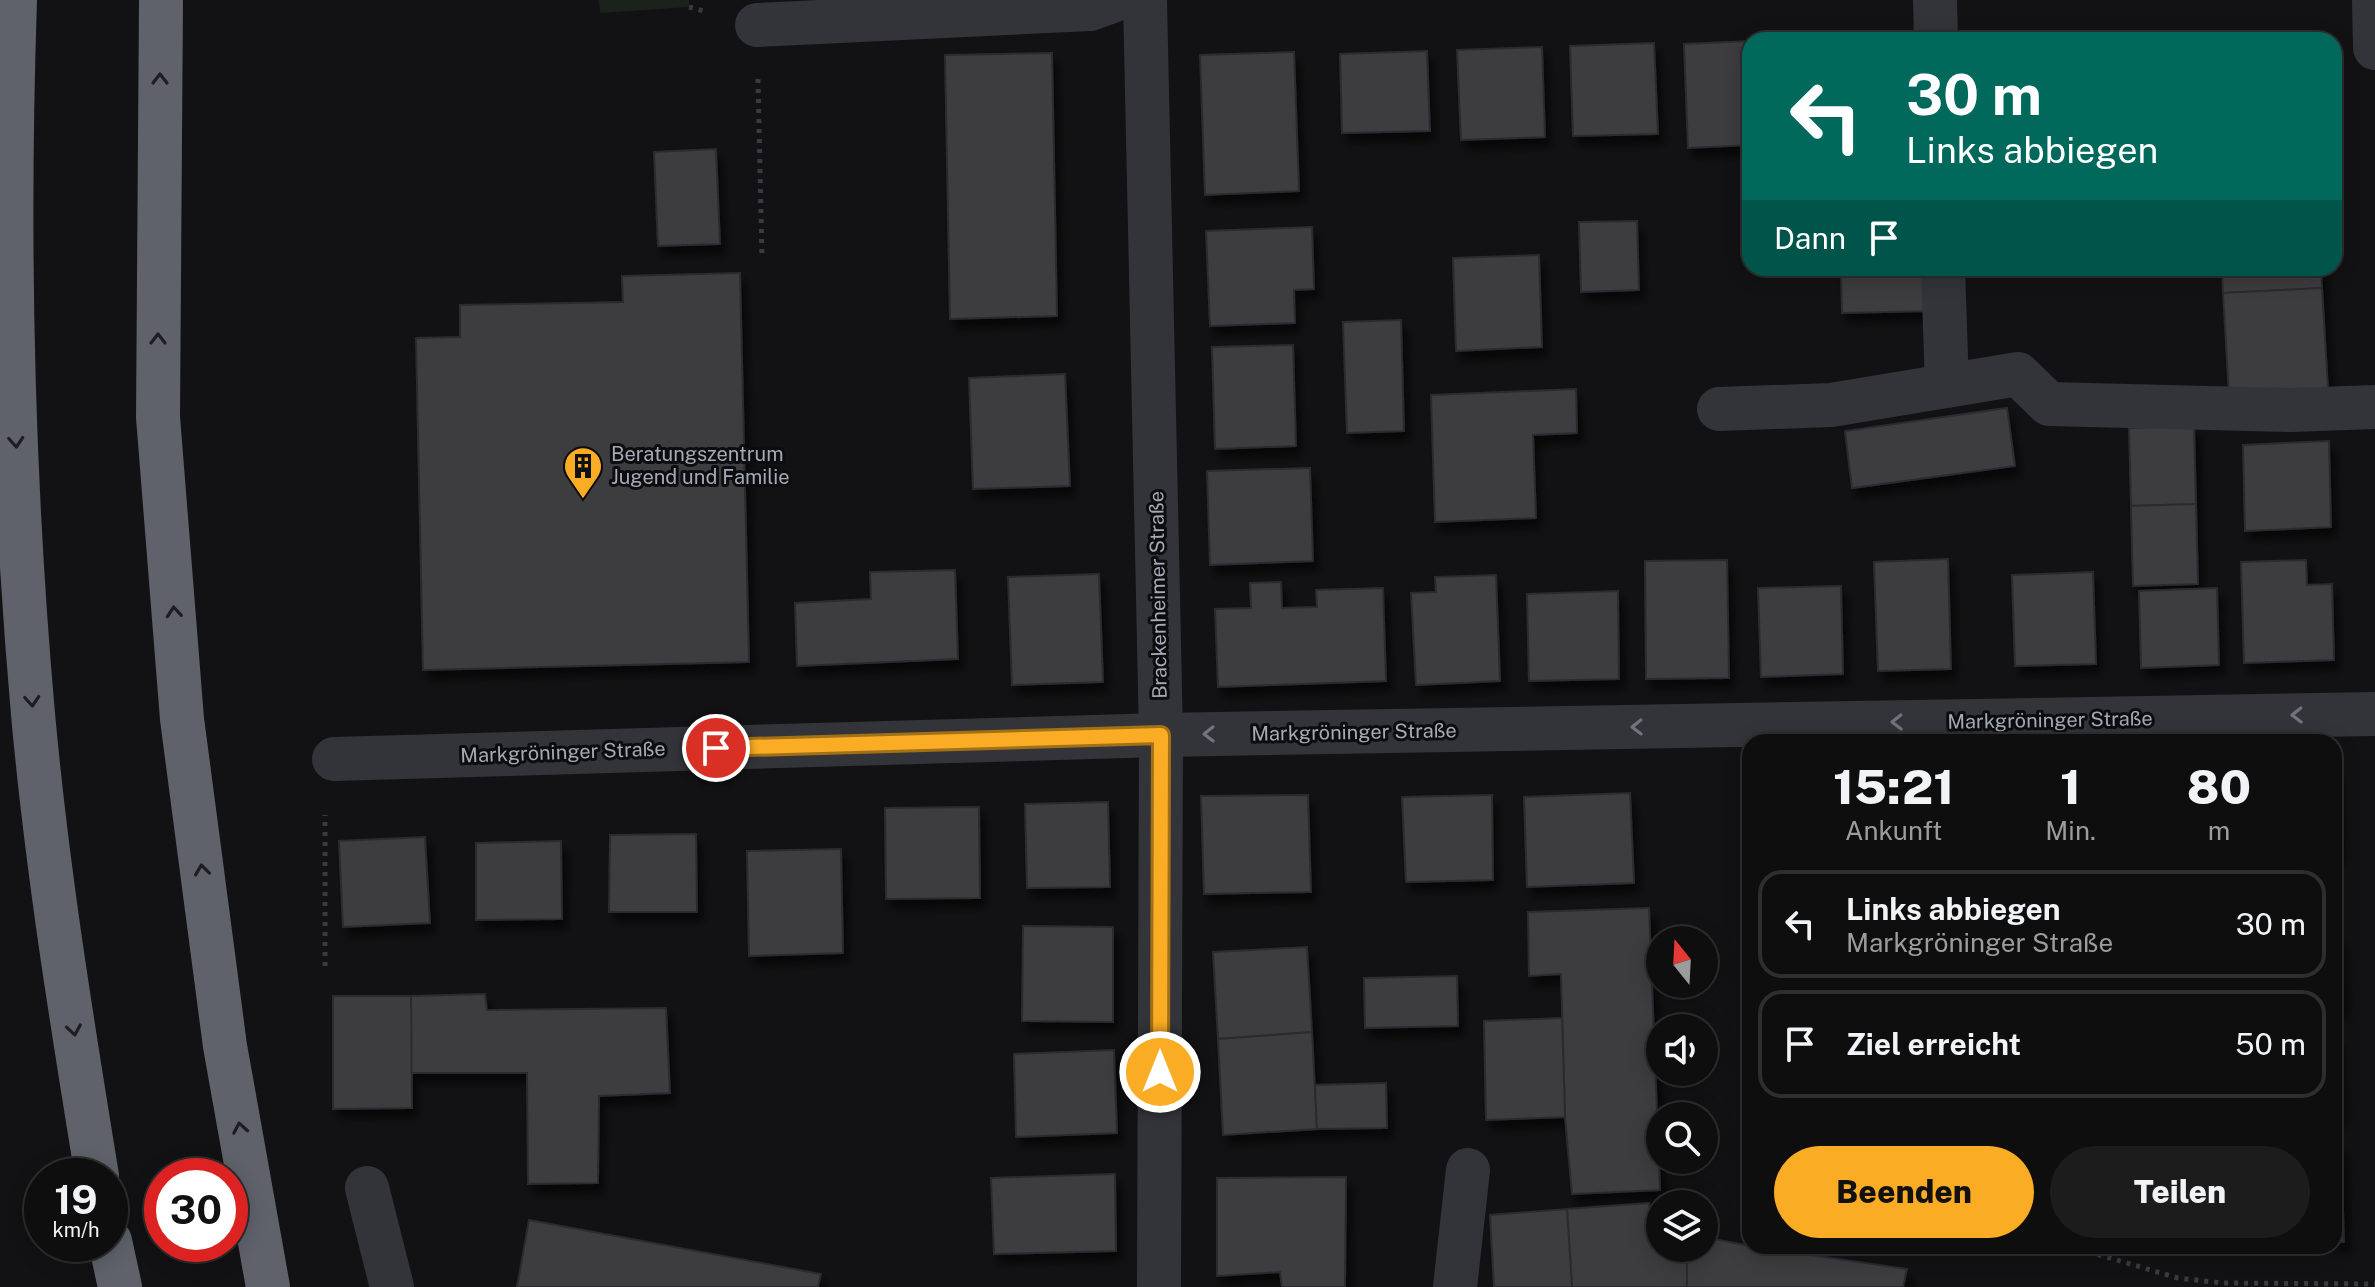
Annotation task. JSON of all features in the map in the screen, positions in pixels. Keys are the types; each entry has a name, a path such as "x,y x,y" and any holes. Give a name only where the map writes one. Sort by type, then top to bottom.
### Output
{"highway":[{"path":"15,0 10,126 14,414 33,715 61,952 94,1158"},
{"path":"161,0 158,417 182,719 225,1046 268,1287"},
{"path":"115,1262 120,1287"}],"street":[{"path":"757,25 1090,9 1115,0"},
{"name":"Brackenheimer Straße","path":"1145,0 1161,735 1159,1287"},
{"path":"1935,0 1936,32"},
{"path":"2374,0 2375,48"},
{"path":"1943,276 1947,386"},
{"path":"1719,409 1831,405 2018,374 2049,404 2291,410 2375,407"},
{"name":"Markgröninger Straße","path":"334,759 1161,735 2375,714"},
{"path":"1455,1287 1468,1170"},
{"path":"367,1188 392,1287"}],"path":[{"path":"757,25 762,258"},
{"path":"325,966 325,804 334,759"},
{"path":"2096,1254 2178,1278 2222,1283 2375,1284"}],"shaded area":[{"path":"599,0 689,0 689,7 600,13"}],"building":[{"path":"1742,41 1742,145 1688,148 1684,44"},
{"path":"1654,43 1658,134 1573,136 1570,46"},
{"path":"1542,47 1545,137 1461,140 1457,50"},
{"path":"1427,51 1430,131 1342,133 1340,54"},
{"path":"1294,52 1299,191 1205,195 1200,55"},
{"path":"1052,53 1057,316 950,319 945,55"},
{"path":"716,149 720,244 658,246 654,152"},
{"path":"1637,221 1639,290 1581,292 1579,222"},
{"path":"1312,227 1314,289 1294,290 1295,323 1210,326 1206,231"},
{"path":"1539,255 1542,347 1456,351 1453,258"},
{"name":"Beratungszentrum Jugend und Familie","path":"740,273 749,662 423,670 416,338 460,337 460,305 623,302 622,276"},
{"path":"1841,276 1928,276 1929,311 1842,313"},
{"path":"2222,276 2321,276 2322,288 2223,293"},
{"path":"2322,288 2328,390 2229,395 2223,293"},
{"path":"1401,320 1404,431 1347,433 1343,322"},
{"path":"1293,345 1296,446 1215,449 1212,347"},
{"path":"1065,374 1070,486 973,489 969,378"},
{"path":"1576,389 1577,433 1533,435 1536,518 1435,522 1431,395"},
{"path":"2007,408 2015,466 1852,488 1845,431"},
{"path":"2194,426 2196,504 2131,506 2129,428"},
{"path":"2329,441 2331,527 2245,531 2243,445"},
{"path":"1310,468 1313,561 1210,565 1207,471"},
{"path":"2196,504 2198,584 2133,586 2131,506"},
{"path":"1948,559 1951,669 1878,671 1874,562"},
{"path":"1727,560 1729,678 1646,679 1645,561"},
{"path":"2306,560 2307,585 2332,584 2334,660 2244,663 2241,562"},
{"path":"955,570 958,659 797,666 795,603 871,599 870,572"},
{"path":"2093,572 2096,664 2015,666 2012,575"},
{"path":"1099,574 1103,682 1012,685 1008,577"},
{"path":"1496,575 1500,681 1416,685 1411,593 1436,592 1435,577"},
{"path":"1281,582 1282,608 1317,607 1316,590 1383,588 1386,681 1218,687 1215,609 1251,608 1250,583"},
{"path":"1841,586 1843,674 1761,677 1758,588"},
{"path":"2217,588 2219,665 2141,668 2139,591"},
{"path":"1618,591 1619,679 1529,681 1527,594"},
{"path":"1630,793 1634,883 1527,887 1524,797"},
{"path":"1308,795 1311,892 1204,894 1201,796"},
{"path":"1492,795 1493,880 1406,882 1402,797"},
{"path":"1108,802 1110,887 1027,888 1025,804"},
{"path":"979,807 980,898 886,899 885,808"},
{"path":"696,834 697,912 609,912 610,835"},
{"path":"425,837 430,923 343,927 339,841"},
{"path":"561,841 562,919 476,920 476,843"},
{"path":"841,849 843,953 749,956 747,851"},
{"path":"1649,908 1646,998 1653,998 1653,1014 1646,1014 1646,1086 1656,1086 1657,1102 1646,1102 1646,1174 1659,1174 1660,1190 1572,1194 1565,1117 1561,974 1529,976 1528,912"},
{"path":"1023,926 1113,927 1113,1022 1022,1021"},
{"path":"1307,947 1312,1032 1218,1039 1213,952"},
{"path":"1457,976 1458,1026 1365,1028 1364,978"},
{"path":"485,994 487,1010 666,1008 670,1093 599,1096 598,1183 528,1184 527,1073 411,1073 411,996"},
{"path":"333,996 411,996 412,1108 333,1109"},
{"path":"1562,1018 1565,1117 1486,1120 1484,1021"},
{"path":"1312,1032 1317,1129 1223,1135 1218,1039"},
{"path":"1114,1050 1117,1133 1016,1137 1014,1054"},
{"path":"1386,1083 1387,1128 1317,1129 1315,1085"},
{"path":"1115,1174 1116,1251 994,1254 991,1178"},
{"path":"1346,1177 1345,1287 1282,1287 1280,1272 1217,1276 1217,1178"},
{"path":"2342,1177 2344,1242 2342,1242"},
{"path":"1646,1203 1646,1262 1687,1262 1687,1287 1572,1287 1567,1209"},
{"path":"1567,1209 1572,1287 1494,1287 1490,1215"},
{"path":"529,1220 821,1274 818,1287 517,1287"},
{"path":"1718,1240 1742,1244 1742,1254 1805,1254 1907,1269 1903,1287 1687,1287 1687,1262 1718,1262"}],"place":[{"name":"Beratungszentrum Jugend und Familie","path":"583,500"}],"route":[{"path":"716,748 1161,735 1160,1072"}]}
